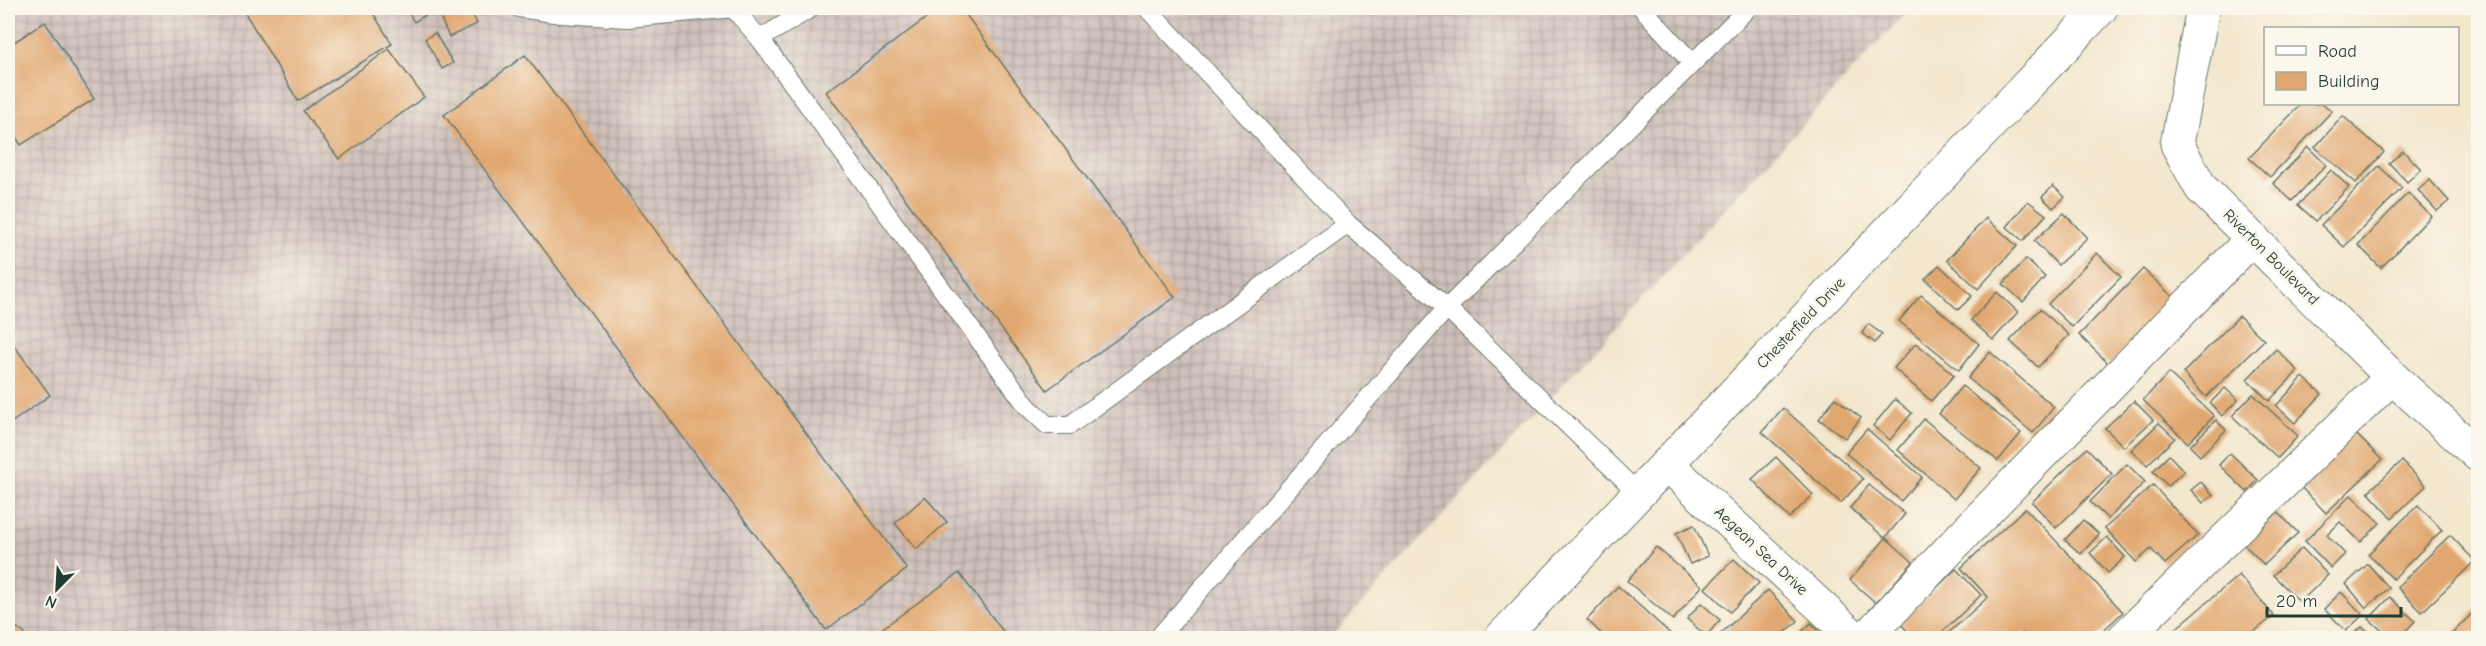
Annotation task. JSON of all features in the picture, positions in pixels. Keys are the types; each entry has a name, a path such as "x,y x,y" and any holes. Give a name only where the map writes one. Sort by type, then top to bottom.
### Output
{"street":[{"name":"Chesterfield Drive","path":"1502,639 2101,8"},
{"name":"Riverton Boulevard","path":"2203,8 2177,144 2201,188 2392,377 2478,455"},
{"path":"1866,639 1963,535 2252,240"},
{"path":"2124,639 2392,377"},
{"name":"Aegean Sea Drive","path":"1667,464 1855,639"}],"lane":[{"path":"519,8 561,14 628,18 733,8 760,39 1027,406 1047,425 1070,425 1348,224"},
{"path":"760,39 811,8"},
{"path":"1147,8 1348,224 1447,308 1640,495"},
{"path":"1642,8 1692,63"},
{"path":"1158,639 1447,308 1749,8"}],"shaded area":[{"path":"8,8 1910,8 1330,638 8,638"}],"building":[{"path":"242,8 370,8 392,44 298,101"},
{"path":"406,8 422,8 426,15 414,22"},
{"path":"436,8 470,8 477,24 449,37"},
{"path":"940,8 961,8 1175,297 1047,390 826,92"},
{"path":"45,22 94,99 21,145 8,125 8,46"},
{"path":"435,33 453,63 442,69 425,39"},
{"path":"389,49 424,97 339,159 303,111"},
{"path":"525,55 907,569 826,630 444,115"},
{"path":"2300,105 2324,105 2332,111 2270,177 2249,158"},
{"path":"2343,116 2384,152 2356,183 2315,147"},
{"path":"2308,147 2326,165 2292,201 2273,183"},
{"path":"2403,151 2421,169 2407,182 2389,163"},
{"path":"2379,166 2402,188 2344,247 2321,225"},
{"path":"2331,170 2349,187 2316,221 2298,205"},
{"path":"2430,180 2449,201 2437,211 2418,190"},
{"path":"2053,186 2065,197 2053,208 2042,197"},
{"path":"2408,193 2431,216 2381,268 2358,245"},
{"path":"2028,201 2046,215 2023,241 2007,227"},
{"path":"2064,213 2087,238 2058,265 2034,241"},
{"path":"1986,218 2017,246 1978,289 1947,260"},
{"path":"2097,253 2121,277 2072,327 2048,304"},
{"path":"2026,259 2045,277 2023,302 2003,284"},
{"path":"1939,265 1972,296 1958,310 1925,279"},
{"path":"2143,269 2174,298 2110,365 2079,335"},
{"path":"1997,292 2018,312 1993,340 1971,320"},
{"path":"1921,295 1979,344 1959,370 1899,321"},
{"path":"2040,309 2069,335 2038,367 2010,341"},
{"path":"2239,316 2264,340 2206,397 2183,373"},
{"path":"1868,324 1882,334 1875,343 1862,333"},
{"path":"8,337 50,395 8,425"},
{"path":"1916,343 1954,375 1931,401 1894,368"},
{"path":"2276,349 2298,371 2269,401 2247,379"},
{"path":"1990,352 2054,407 2033,433 1968,378"},
{"path":"2169,373 2214,416 2188,443 2143,400"},
{"path":"2303,377 2322,394 2295,423 2276,406"},
{"path":"1962,386 2021,433 1998,461 1939,414"},
{"path":"2225,388 2238,400 2222,416 2210,403"},
{"path":"2253,394 2298,436 2278,458 2232,416"},
{"path":"1835,398 1861,418 1845,438 1819,419"},
{"path":"1895,399 1912,413 1890,440 1873,426"},
{"path":"2134,401 2153,420 2124,447 2105,428"},
{"path":"1783,408 1863,479 1841,503 1762,432"},
{"path":"1924,419 1981,468 1954,499 1898,450"},
{"path":"2216,420 2226,430 2200,456 2190,446"},
{"path":"2159,423 2175,438 2147,465 2131,450"},
{"path":"1867,429 1922,477 1901,501 1846,453"},
{"path":"2354,432 2382,460 2326,513 2299,485"},
{"path":"2087,448 2112,474 2056,528 2032,502"},
{"path":"2230,453 2258,480 2247,492 2219,465"},
{"path":"2169,455 2184,471 2168,486 2153,471"},
{"path":"1776,457 1813,495 1789,518 1752,479"},
{"path":"2402,461 2426,486 2392,518 2368,492"},
{"path":"2127,464 2145,482 2108,519 2090,502"},
{"path":"2201,482 2213,495 2203,503 2191,490"},
{"path":"1869,485 1905,514 1885,538 1850,508"},
{"path":"2153,485 2198,535 2165,564 2151,549 2136,562 2105,528"},
{"path":"2351,495 2380,523 2361,542 2340,522 2327,535 2345,554 2331,568 2305,541"},
{"path":"925,497 947,522 916,549 895,523"},
{"path":"2418,505 2442,530 2393,579 2368,554"},
{"path":"2025,508 2123,612 2095,638 2028,638 2023,633 2017,638 1943,638 1988,597 1961,568"},
{"path":"2278,512 2298,533 2264,565 2244,544"},
{"path":"2083,520 2099,534 2081,554 2065,540"},
{"path":"1694,525 1708,556 1690,564 1676,533"},
{"path":"2450,535 2475,561 2422,612 2397,587"},
{"path":"2107,537 2125,557 2108,573 2090,553"},
{"path":"1886,538 1913,562 1876,603 1850,580"},
{"path":"1656,547 1702,586 1673,620 1627,581"},
{"path":"2302,548 2328,575 2300,602 2273,575"},
{"path":"1734,559 1759,583 1730,612 1705,588"},
{"path":"2368,564 2389,588 2366,608 2346,584"},
{"path":"1956,569 1981,595 1936,638 1914,638 1900,623"},
{"path":"959,573 1008,638 869,638"},
{"path":"2239,575 2274,616 2246,638 2178,638 2172,632"},
{"path":"1618,586 1675,638 1606,638 1587,620"},
{"path":"1768,590 1798,621 1779,638 1716,638"},
{"path":"2341,592 2363,615 2346,631 2324,609"},
{"path":"2390,597 2415,621 2399,638 2390,638 2369,619"},
{"path":"1701,603 1720,620 1706,636 1687,619"},
{"path":"2478,607 2478,638 2455,638 2451,635"},
{"path":"8,621 24,633 27,638 8,638"},
{"path":"1811,623 1827,638 1795,638"},
{"path":"2362,627 2373,638 2349,638"},
{"path":"2161,631 2167,638 2152,638"}]}
